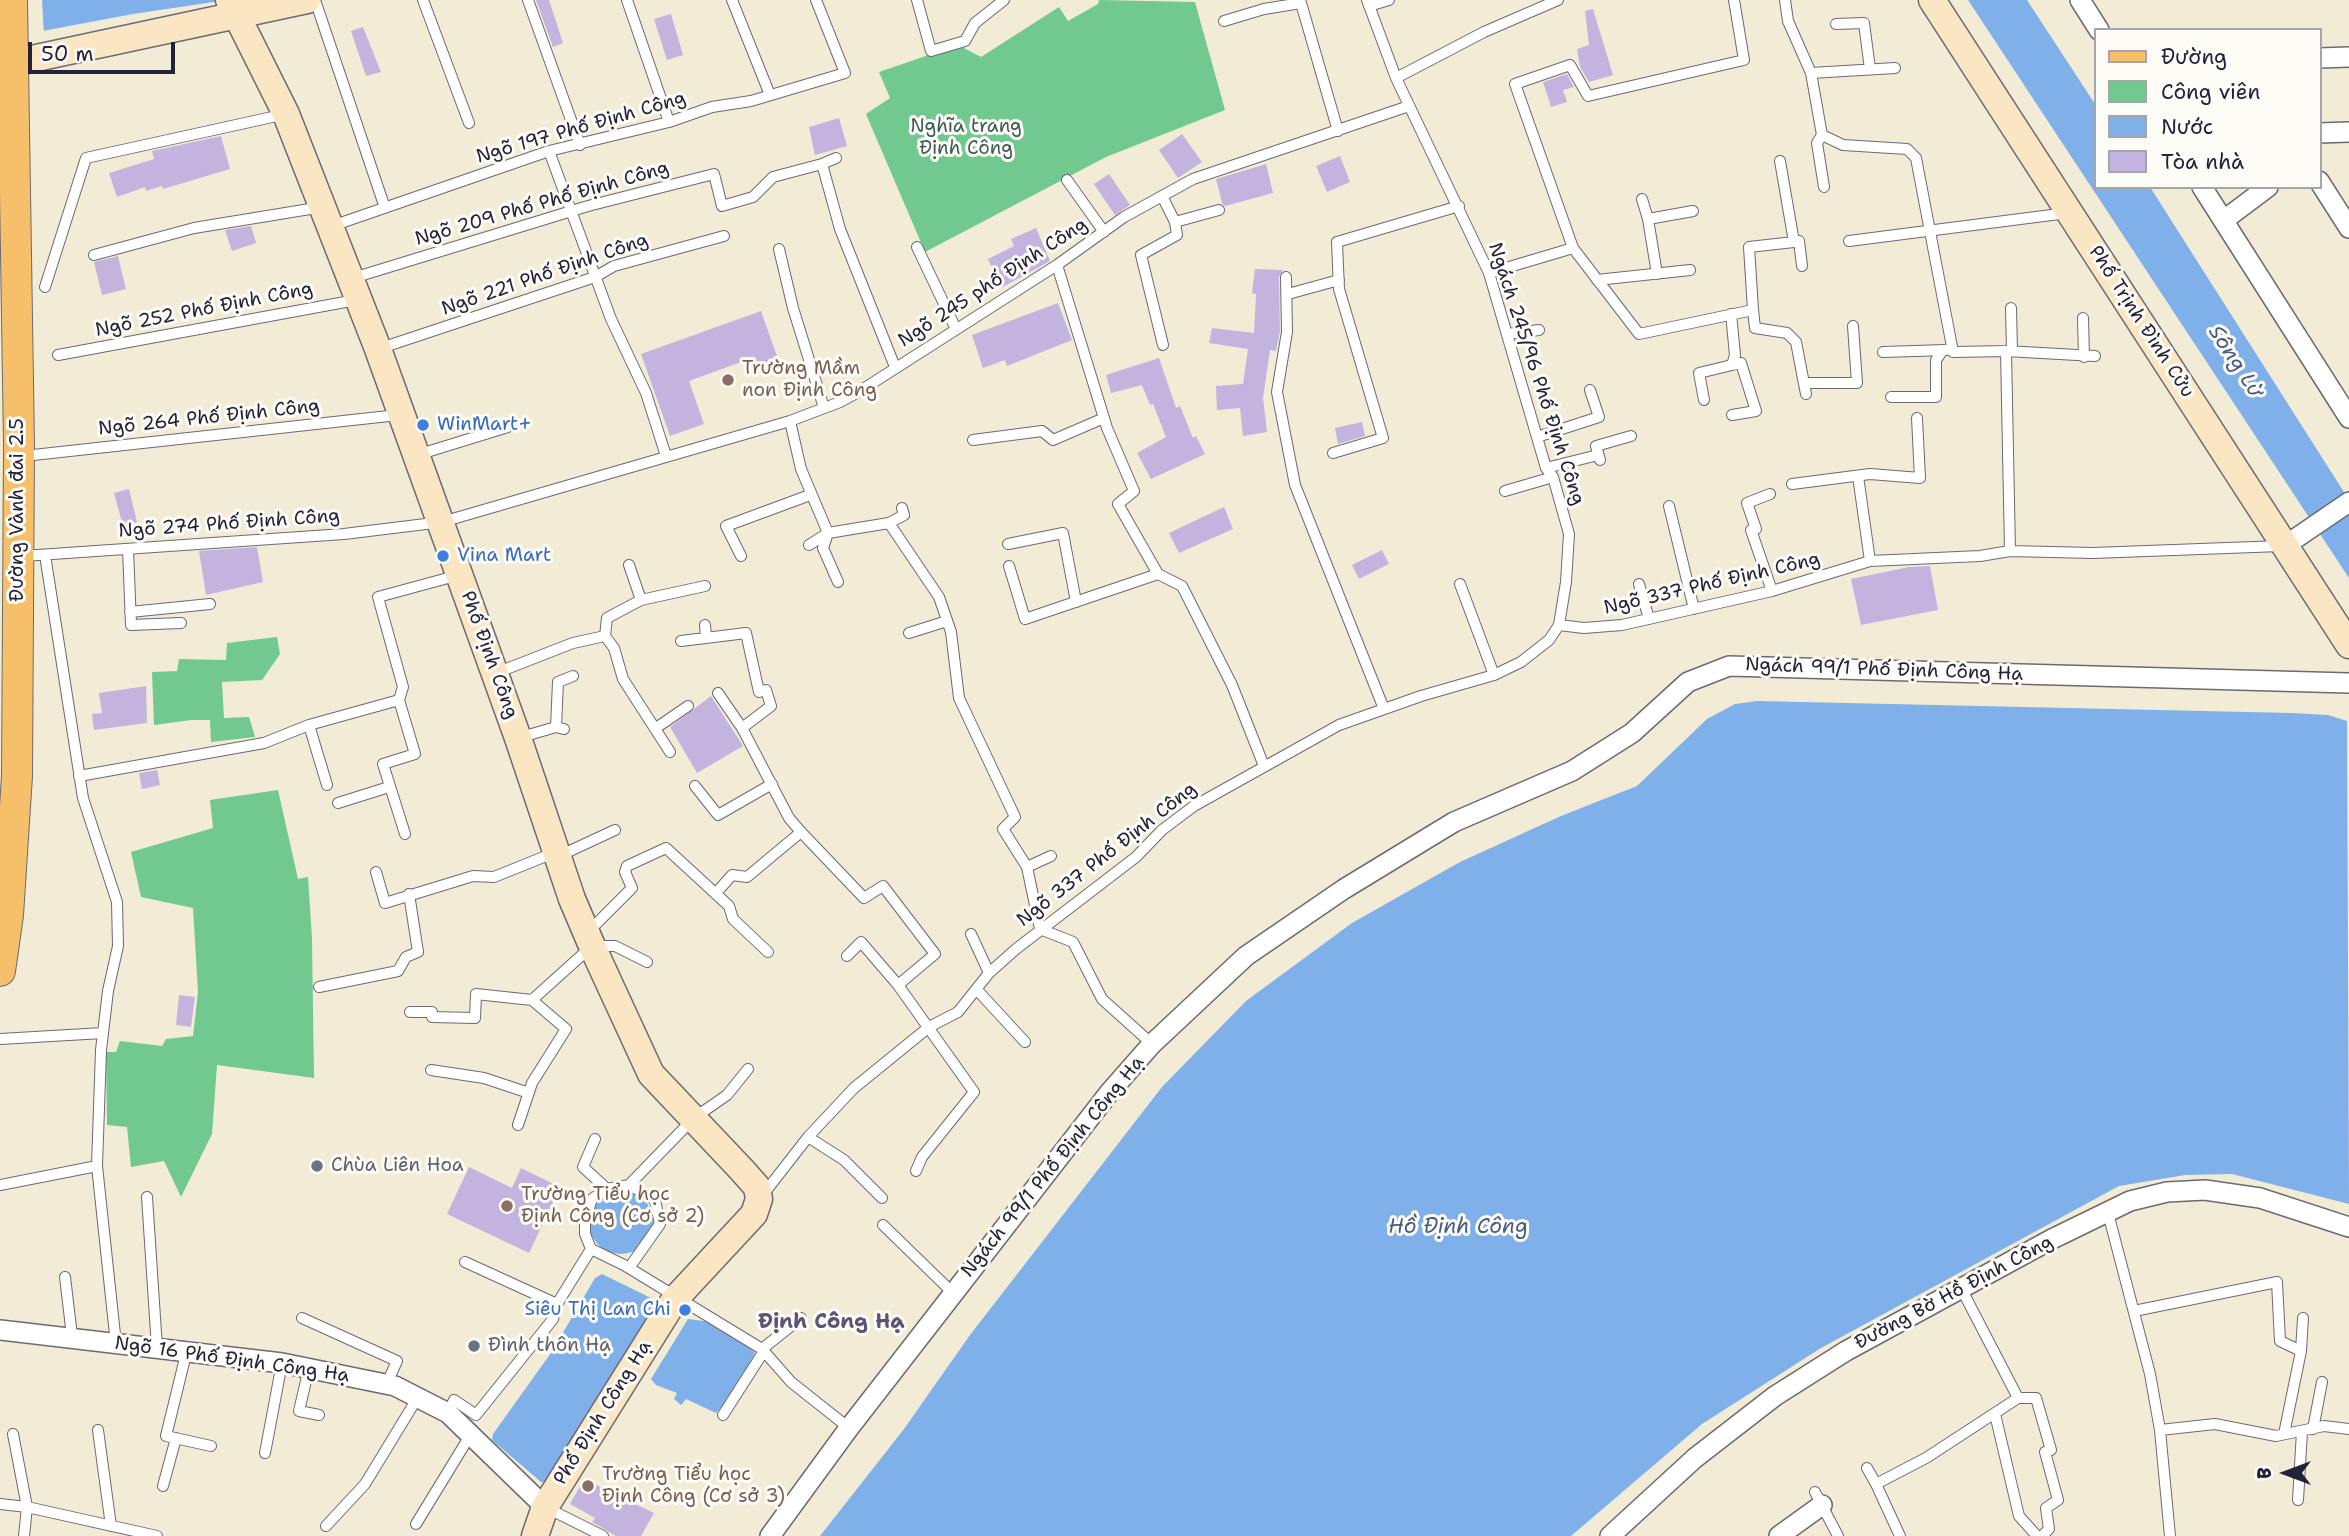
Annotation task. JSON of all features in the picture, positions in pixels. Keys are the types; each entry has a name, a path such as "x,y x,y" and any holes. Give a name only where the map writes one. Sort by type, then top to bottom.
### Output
{"main road":[{"name":"Đường Vành đai 2.5","path":"0,971 8,915 32,556 9,349 12,0"}],"street":[{"path":"13,55 232,7 306,0"},
{"name":"Phố Trịnh Đình Cửu","path":"1933,0 2070,213 2295,539 2349,645"},
{"path":"2080,0 2098,28"},
{"name":"Phố Định Công","path":"232,7 286,114 378,349 589,940 651,1074 757,1187 760,1199"},
{"path":"2321,58 2349,57"},
{"path":"2321,132 2349,132"},
{"path":"2321,184 2349,228"},
{"path":"2203,189 2349,418"},
{"path":"2224,219 2266,189"},
{"path":"2295,539 2349,502"},
{"name":"Ngách 99/1 Phố Định Công Hạ","path":"770,1536 849,1428 1109,1093 1152,1044 1246,956 1344,889 1454,822 1572,771 1632,733 1688,682 1730,666 2349,683"},
{"name":"Đường Bờ Hồ Định Công","path":"1610,1536 1695,1458 1775,1396 1846,1351 2052,1239 2130,1201 2167,1192 2205,1190 2260,1198 2349,1227"},
{"name":"Phố Định Công Hạ","path":"535,1536 545,1507 675,1299 754,1214 760,1199"},
{"name":"Ngõ 16 Phố Định Công Hạ","path":"0,1329 282,1363 387,1383 448,1413 545,1507"},
{"path":"1779,1536 1819,1498"}],"lane":[{"path":"314,0 385,208"},
{"path":"423,0 469,123"},
{"path":"528,0 580,145"},
{"path":"627,0 668,122"},
{"path":"732,0 769,95"},
{"name":"Ngõ 197 Phố Định Công","path":"94,254 194,228 326,217 385,208 549,151 668,122 712,107 769,95 845,73 816,0"},
{"path":"918,0 931,51 965,41 975,23 1004,0"},
{"path":"1390,0 1368,3 1409,106"},
{"path":"1396,78 1484,32 1558,0"},
{"path":"1734,0 1744,60 1588,96 1570,65 1515,84 1573,248 1639,334 1753,310"},
{"path":"1785,0 1788,21 1811,73 1822,135 1817,143 1824,187"},
{"path":"1224,21 1263,5 1301,4 1338,131"},
{"path":"1836,24 1864,23 1870,68"},
{"path":"1811,73 1895,68"},
{"name":"Ngõ 245 phố Định Công","path":"442,523 790,421 824,408 850,396 955,327 1058,265 1104,232 1193,179 1409,106"},
{"name":"Ngách 245/96 Phố Định Công","path":"1409,106 1489,273 1546,468 1553,477 1569,534 1566,582 1559,625"},
{"path":"45,287 86,158 286,114"},
{"path":"1822,135 1843,145 1907,149 1916,158 1931,230 1948,351"},
{"path":"549,151 595,277 646,393 666,456"},
{"path":"836,158 822,164 840,229 895,367"},
{"path":"1780,161 1794,242"},
{"name":"Ngõ 209 Phố Phố Định Công","path":"353,290 570,211 714,174 722,206 753,197 774,177 822,164"},
{"path":"1067,180 1104,232"},
{"path":"1162,196 1175,222 1177,236 1141,255 1163,345"},
{"path":"1642,199 1657,274"},
{"path":"1333,453 1383,438 1339,280 1337,242 1459,206"},
{"path":"1175,222 1219,210"},
{"path":"1648,219 1693,211"},
{"path":"1849,241 2070,213"},
{"name":"Ngõ 221 Phố Định Công","path":"378,349 595,277 614,266 724,236"},
{"path":"1802,266 1799,241 1749,247 1755,328 1787,333 1796,342 1806,388 1857,383 1853,326"},
{"path":"917,247 955,327"},
{"path":"1489,273 1573,248"},
{"path":"779,249 793,308 824,408"},
{"path":"1058,265 1104,418 1134,492 1118,504 1157,574 1182,586 1232,685 1264,766"},
{"path":"1597,280 1690,270"},
{"path":"1286,277 1287,332 1277,392 1295,485 1384,709"},
{"path":"1288,294 1339,280"},
{"name":"Ngõ 252 Phố Định Công","path":"58,355 353,290"},
{"path":"2010,551 2011,308"},
{"path":"1731,314 1735,355 1732,365"},
{"path":"1883,352 2009,351 2090,356 2083,318"},
{"path":"1507,334 1539,330"},
{"path":"1891,397 1936,397 1936,360 1948,351"},
{"path":"1704,400 1699,373 1741,363 1756,411 1732,415"},
{"path":"1537,437 1599,417 1590,390"},
{"name":"Ngõ 264 Phố Định Công","path":"19,457 402,414"},
{"path":"972,440 1042,431 1053,440 1104,418"},
{"path":"1792,484 1870,474 1920,478 1917,418"},
{"path":"790,421 810,495 828,533 823,548 838,582"},
{"path":"416,455 508,427"},
{"path":"1546,468 1599,458 1596,446 1631,436"},
{"path":"1505,491 1553,477"},
{"path":"1858,477 1870,561"},
{"path":"1770,494 1747,503 1756,529 1751,530 1772,591"},
{"path":"741,556 726,526 810,495"},
{"path":"1669,506 1693,609"},
{"path":"809,545 828,533 889,523 904,515 902,508"},
{"name":"Ngõ 274 Phố Định Công","path":"32,556 344,534 442,523"},
{"path":"889,523 939,597 951,632 959,698 1015,817 1003,829 1027,867 1040,929 1073,942 1102,999 1152,1044"},
{"path":"1008,544 1063,533 1076,602"},
{"name":"Ngõ 337 Phố Định Công","path":"760,1199 808,1137 854,1088 929,1027 958,1012 978,991 989,973 1040,929 1136,857 1162,830 1194,806 1339,725 1494,675 1536,653 1559,625 1605,628 1649,619 1772,591 1870,561 2010,551 2093,553 2295,539"},
{"path":"128,549 131,625 181,623"},
{"path":"32,556 83,798 117,902 118,946 103,1033 97,1166 116,1344"},
{"path":"629,565 641,600"},
{"path":"1009,566 1025,619 1157,574"},
{"path":"405,834 383,764 415,754 399,700 403,687 378,597 460,574"},
{"path":"1461,584 1494,675"},
{"path":"1639,584 1649,619"},
{"path":"670,752 623,679 614,648 604,636 607,618 641,600 705,586"},
{"path":"130,611 210,604"},
{"path":"909,633 947,621"},
{"path":"705,625 706,637"},
{"path":"681,641 746,633 760,692 766,690 771,706 742,727"},
{"path":"495,673 573,643 604,636"},
{"path":"518,738 560,728 558,682 573,676"},
{"path":"718,694 742,727 801,832 864,898 883,886 935,954 898,985"},
{"path":"79,776 264,743 309,725 399,700"},
{"path":"656,728 688,706"},
{"path":"309,725 327,785"},
{"path":"695,786 718,815 772,784"},
{"path":"338,803 389,787"},
{"path":"376,872 384,902 473,876 494,877 615,830"},
{"path":"716,893 732,875 747,877 801,832"},
{"path":"532,1000 589,940 632,888 625,872 627,866 666,848 729,906 733,919 768,952"},
{"path":"1027,867 1051,856"},
{"path":"319,987 398,971 407,957 418,952 409,894"},
{"path":"971,933 989,973"},
{"path":"589,940 615,946 647,962"},
{"path":"847,956 861,942 898,985 974,1092 922,1157 916,1171"},
{"path":"978,991 996,1007 1026,1042"},
{"path":"410,1012 432,1012 432,1017 475,1018 476,994 532,1000 566,1029 541,1066 518,1125"},
{"path":"0,1039 103,1033"},
{"path":"748,1069 727,1095 694,1118 629,1185 607,1189 592,1199 585,1219 585,1234 591,1249 629,1268 675,1299 763,1350 792,1382 849,1428"},
{"path":"431,1070 484,1078 529,1093"},
{"path":"808,1137 844,1160 882,1198"},
{"path":"595,1139 583,1167 607,1189"},
{"path":"0,1185 97,1166"},
{"path":"629,1185 654,1200 660,1224 629,1268"},
{"path":"147,1197 157,1348"},
{"path":"2108,1213 2134,1311 2160,1430 2170,1536"},
{"path":"883,1225 953,1293"},
{"path":"448,1413 454,1400 476,1415 553,1319 557,1304 591,1249"},
{"path":"465,1262 557,1304"},
{"path":"65,1277 72,1336"},
{"path":"2134,1311 2277,1282 2280,1340 2301,1351"},
{"path":"1962,1290 2018,1398"},
{"path":"302,1318 397,1361 387,1383"},
{"path":"723,1415 763,1350 801,1318"},
{"path":"2284,1434 2301,1351 2303,1318"},
{"path":"187,1350 166,1436 211,1446"},
{"path":"265,1453 282,1363"},
{"path":"309,1367 299,1411 318,1415"},
{"path":"2298,1500 2308,1430 2322,1382"},
{"path":"326,1526 365,1485 418,1397"},
{"path":"1876,1484 1926,1458 2018,1398 2036,1398 2051,1450 2045,1452 2058,1500 2046,1508 2049,1529 2037,1536 2019,1516 1995,1414"},
{"path":"2160,1430 2216,1424 2276,1436 2308,1430 2349,1429"},
{"path":"98,1430 111,1526"},
{"path":"13,1434 27,1507 24,1536"},
{"path":"416,1524 471,1434"},
{"path":"163,1486 176,1438"},
{"path":"1867,1468 1900,1536"},
{"path":"1819,1498 1838,1536"},
{"path":"0,1504 27,1507 157,1536"},
{"path":"545,1507 603,1536"}],"green space":[{"name":"Nghĩa trang Định Công","path":"1099,0 1195,2 1225,110 1106,157 925,252 866,114 890,98 879,72 958,45 981,57 1059,7 1068,21 1098,4"},
{"path":"277,637 280,654 262,680 222,682 224,718 249,717 255,737 211,742 210,720 154,725 152,672 177,671 179,659 226,660 227,643"},
{"path":"278,790 298,879 308,877 312,938 314,1078 217,1065 212,1134 181,1197 164,1161 131,1167 127,1127 107,1125 106,1052 116,1052 120,1041 162,1046 166,1039 193,1036 198,992 193,908 141,897 131,852 213,828 210,800"}],"water":[{"path":"0,0 227,0 133,14 0,39"},
{"name":"Sông Lừ","path":"1968,0 2027,0 2094,102 2094,189 2151,189 2349,500 2349,578"},
{"name":"Hồ Định Công","path":"1757,701 2292,713 2328,715 2347,721 2349,1204 2232,1174 2185,1175 2119,1186 1821,1348 1702,1424 1571,1536 820,1536 904,1429 970,1335 1162,1087 1246,1001 1352,923 1460,862 1561,816 1637,786 1707,719 1735,704"},
{"path":"615,1190 627,1190 644,1199 651,1210 651,1234 644,1245 627,1254 615,1254 603,1249 594,1240 589,1228 589,1216 594,1204 603,1195"},
{"path":"602,1274 657,1301 659,1307 546,1482 541,1482 492,1440 493,1434 551,1353 595,1278"},
{"path":"688,1319 711,1322 742,1341 755,1353 730,1398 716,1413 686,1399 681,1405 674,1399 677,1393 656,1385 651,1379"}],"pier":[{"path":"0,0 42,0 44,35 0,42"}],"building":[{"path":"536,0 549,0 563,43 553,47"},
{"path":"1593,9 1613,75 1589,82 1580,67 1577,49 1589,45 1585,11"},
{"path":"671,14 683,55 667,60 654,19"},
{"path":"363,27 381,72 366,76 351,31"},
{"path":"1567,74 1574,87 1563,90 1567,102 1551,107 1543,82"},
{"path":"839,118 847,146 815,155 809,127"},
{"path":"1182,134 1202,162 1178,178 1159,150"},
{"path":"221,136 230,169 163,189 162,186 146,191 145,187 117,197 109,173 154,159 152,151"},
{"path":"1340,156 1350,182 1327,192 1316,166"},
{"path":"1266,164 1273,193 1225,206 1222,203 1216,179"},
{"path":"1109,174 1130,205 1115,215 1094,184"},
{"path":"251,226 256,243 232,251 225,230"},
{"path":"1036,228 1050,261 1001,288 988,259 1014,246 1011,239"},
{"path":"118,256 126,289 102,295 94,262"},
{"path":"1255,269 1283,270 1279,277 1280,331 1276,351 1270,350 1263,398 1267,432 1243,436 1240,408 1217,410 1216,386 1243,384 1248,349 1209,343 1212,328 1254,333 1256,294 1252,293"},
{"path":"1058,303 1072,340 1007,366 1005,360 983,368 972,335"},
{"path":"761,311 778,359 758,366 755,357 689,381 704,424 670,436 641,354"},
{"path":"1159,358 1176,408 1180,406 1193,438 1196,436 1205,454 1151,479 1137,453 1166,437 1153,404 1150,405 1142,385 1111,393 1106,375"},
{"path":"1362,422 1365,436 1338,444 1335,428"},
{"path":"129,489 137,522 123,526 114,493"},
{"path":"1224,507 1233,529 1179,553 1169,533"},
{"path":"257,547 263,582 206,595 199,551"},
{"path":"1382,550 1389,564 1359,579 1352,565"},
{"path":"1930,566 1938,610 1861,625 1851,579 1909,567"},
{"path":"146,686 147,723 94,730 92,714 102,713 99,693"},
{"path":"711,696 743,746 697,773 670,727"},
{"path":"157,770 160,785 142,789 139,773"},
{"path":"179,995 195,997 191,1027 176,1025"},
{"path":"469,1167 512,1188 521,1168 560,1187 529,1253 447,1214"},
{"name":"Trường Tiểu học Định Công (Cơ sở 3)","path":"584,1479 654,1513 641,1536 616,1536 592,1522 595,1518 570,1504"}],"place":[{"name":"Trường Mầm non Định Công","path":"728,380"},
{"name":"WinMart+","path":"423,425"},
{"name":"Vina Mart","path":"443,556"},
{"name":"Chùa Liên Hoa","path":"317,1166"},
{"name":"Trường Tiểu học Định Công (Cơ sở 2)","path":"507,1206"},
{"name":"Siêu Thị Lan Chi","path":"685,1310"},
{"name":"Đình thôn Hạ","path":"474,1346"},
{"name":"Trường Tiểu học Định Công (Cơ sở 3)","path":"588,1486"}],"district":[{"name":"Định Công Hạ","path":"831,1323"}]}
